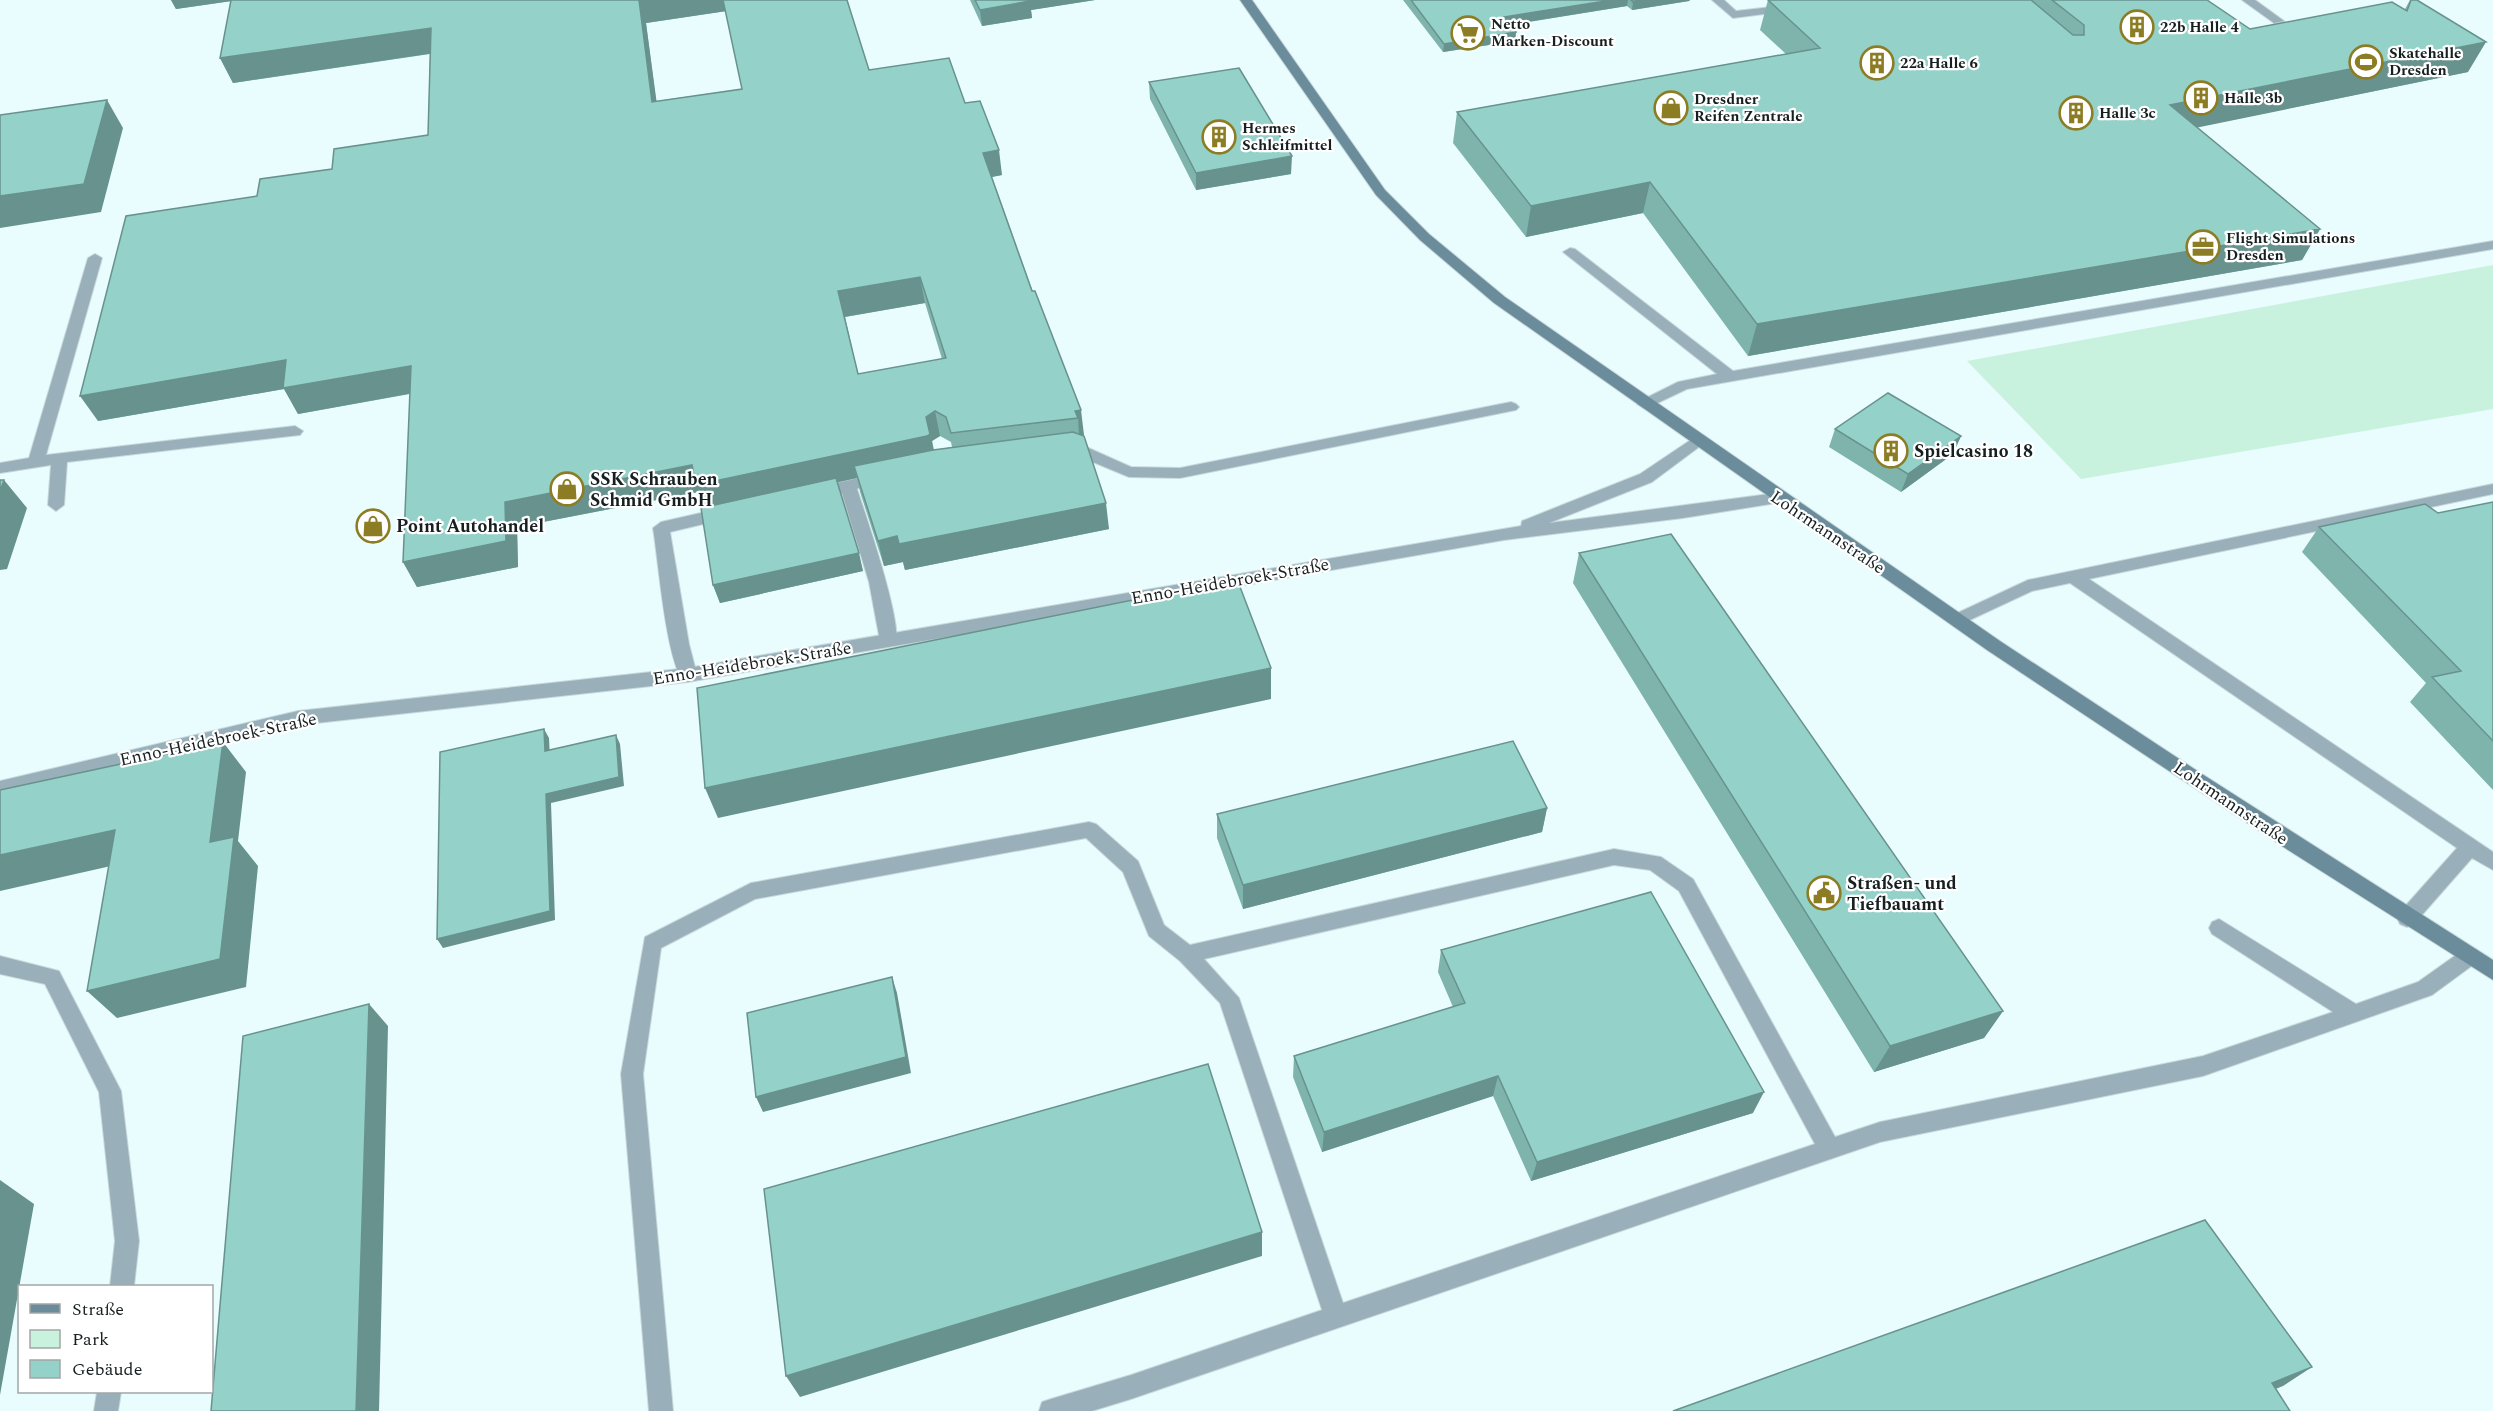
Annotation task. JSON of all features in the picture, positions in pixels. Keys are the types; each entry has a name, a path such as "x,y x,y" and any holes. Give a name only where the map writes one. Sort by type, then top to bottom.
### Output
{"street":[{"name":"Lohrmannstraße","path":"1246,0 1339,136 1394,207 1426,239 1516,312 1776,498 2407,918 2493,971"},
{"path":"1718,0 1733,15 1803,6"},
{"path":"2248,0 2278,21"},
{"path":"1645,404 1683,385 1730,376 2493,245"},
{"path":"1570,252 1730,376"},
{"path":"36,462 95,258"},
{"path":"1049,453 1078,450 1129,472 1180,472 1511,408"},
{"path":"0,468 59,458 295,431"},
{"name":"Enno-Heidebroek-Straße","path":"1504,534 1646,478 1698,440"},
{"path":"56,505 59,458"},
{"path":"804,496 870,481"},
{"path":"848,486 864,532 883,606 889,641"},
{"path":"1957,620 2028,586 2493,489"},
{"name":"Enno-Heidebroek-Straße","path":"0,789 298,718 688,675 1504,534 1776,498"},
{"path":"688,675 680,644 660,528 749,508"},
{"path":"2073,577 2493,862"},
{"path":"661,1411 632,1074 652,943 751,891 1089,830 1131,867 1156,930 1187,956 1229,998 1336,1317"},
{"path":"2407,918 2470,846"},
{"path":"1187,956 1255,937 1614,857 1654,863 1686,885 1830,1149"},
{"path":"2218,928 2354,1014"},
{"path":"1051,1411 1131,1387 1880,1132 2203,1066 2425,989 2470,957"},
{"path":"0,965 52,977 110,1091 128,1241 122,1285"},
{"path":"106,1411 109,1393"}],"green space":[{"path":"2493,265 2493,409 2081,479 1967,361"}],"building":[{"path":"231,0 639,0 652,102 742,89 723,0 847,0 869,70 949,58 965,103 980,101 999,150 983,153 1032,291 1035,291 1081,410 1075,411 1078,418 951,433 946,417 935,411 926,417 930,434 927,436 696,485 692,465 505,502 506,541 403,562 411,366 283,388 286,360 80,396 126,216 257,196 260,179 332,169 334,149 428,135 431,28 220,58","holes":["920,277 946,358 858,374 838,291"]},
{"path":"975,0 1029,0 1030,1 980,10"},
{"name":"Netto Marken-Discount","path":"1411,0 1612,0 1504,17 1516,32 1444,44"},
{"path":"1768,0 2031,0 2073,35 2084,35 2084,25 2052,0 2207,0 2250,29 2392,2 2407,11 2411,0 2417,0 2486,42 2170,105 2320,229 1757,324 1650,182 1531,206 1457,112 1820,48"},
{"path":"1239,68 1292,156 1196,173 1149,82"},
{"path":"107,100 84,184 0,196 0,115"},
{"name":"Spielcasino 18","path":"1888,393 1961,436 1908,474 1835,429"},
{"path":"1073,432 1084,436 1106,503 899,544 897,536 878,541 854,466 933,450"},
{"path":"836,478 859,553 713,585 701,508"},
{"path":"2493,502 2493,741 2432,677 2461,671 2319,527 2425,504 2438,513"},
{"name":"Straßen- und Tiefbauamt","path":"1671,534 2003,1011 1890,1046 1579,553"},
{"path":"1237,579 1271,668 705,788 697,688"},
{"path":"544,729 545,751 616,735 619,777 546,794 550,911 437,939 440,752"},
{"path":"1513,741 1547,808 1243,885 1217,814"},
{"path":"223,742 210,842 234,837 220,959 87,991 115,830 0,855 0,790"},
{"path":"1651,892 1764,1092 1537,1162 1498,1076 1324,1132 1294,1056 1465,1003 1441,950"},
{"path":"892,977 906,1057 756,1097 747,1013"},
{"path":"369,1004 356,1411 211,1411 243,1036"},
{"path":"1208,1064 1262,1232 786,1376 764,1189"},
{"path":"2205,1220 2312,1367 2272,1383 2290,1411 1673,1411"}],"place":[{"name":"22b Halle 4","path":"2137,27"},
{"name":"Netto Marken-Discount","path":"1468,33"},
{"name":"Skatehalle Dresden","path":"2366,62"},
{"name":"22a Halle 6","path":"1877,63"},
{"name":"Halle 3b","path":"2201,98"},
{"name":"Dresdner Reifen Zentrale","path":"1671,108"},
{"name":"Halle 3c","path":"2076,113"},
{"name":"Hermes Schleifmittel","path":"1219,137"},
{"name":"Flight Simulations Dresden","path":"2203,247"},
{"name":"Spielcasino 18","path":"1891,451"},
{"name":"SSK Schrauben Schmid GmbH","path":"567,489"},
{"name":"Point Autohandel","path":"373,526"},
{"name":"Straßen- und Tiefbauamt","path":"1824,893"}]}
